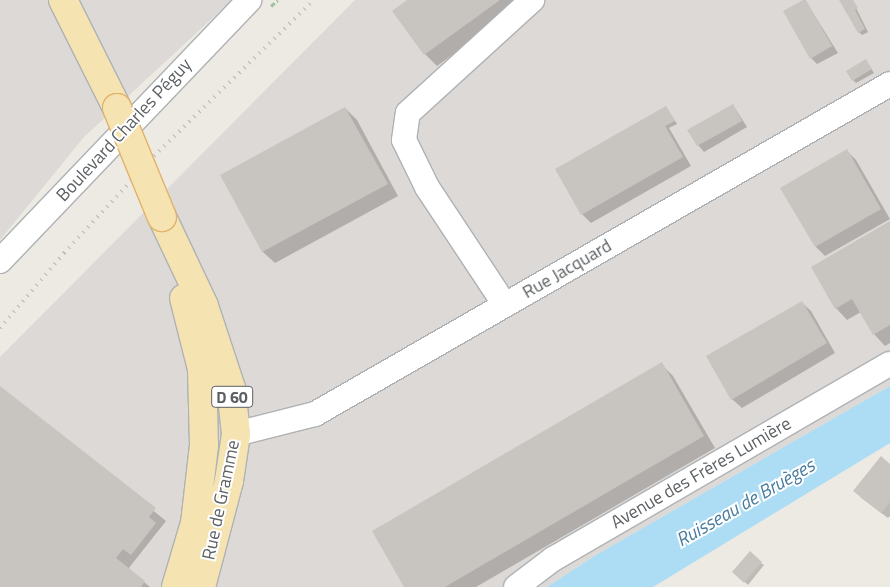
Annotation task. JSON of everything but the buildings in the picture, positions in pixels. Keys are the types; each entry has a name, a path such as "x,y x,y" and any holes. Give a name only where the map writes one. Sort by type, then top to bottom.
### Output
{"main road":[{"name":"Rue de Gramme","path":"63,0 117,108"},
{"name":"Rue de Gramme","path":"81,0 117,108 162,217 204,306 231,388 236,434 229,481 200,587"},
{"name":"Rue de Gramme","path":"162,217 202,379 204,445 196,513 176,587"}],"street":[{"name":"Boulevard Charles Péguy","path":"0,261 249,0"},
{"path":"505,304 427,187 404,140 408,113 532,0"},
{"name":"Rue Jacquard","path":"236,434 315,414 890,84"},
{"name":"Avenue des Frères Lumière","path":"516,587 553,559 890,364"}],"shaded area":[{"path":"0,0 232,0 84,137 0,240"},
{"path":"355,0 890,0 890,386 596,555 547,587 0,587 0,357"}],"water":[{"name":"Ruisseau de Bruèges","path":"890,386 890,443 653,587 547,587 596,555"}],"railway":[{"path":"0,328 64,253 154,156 314,0"}]}
